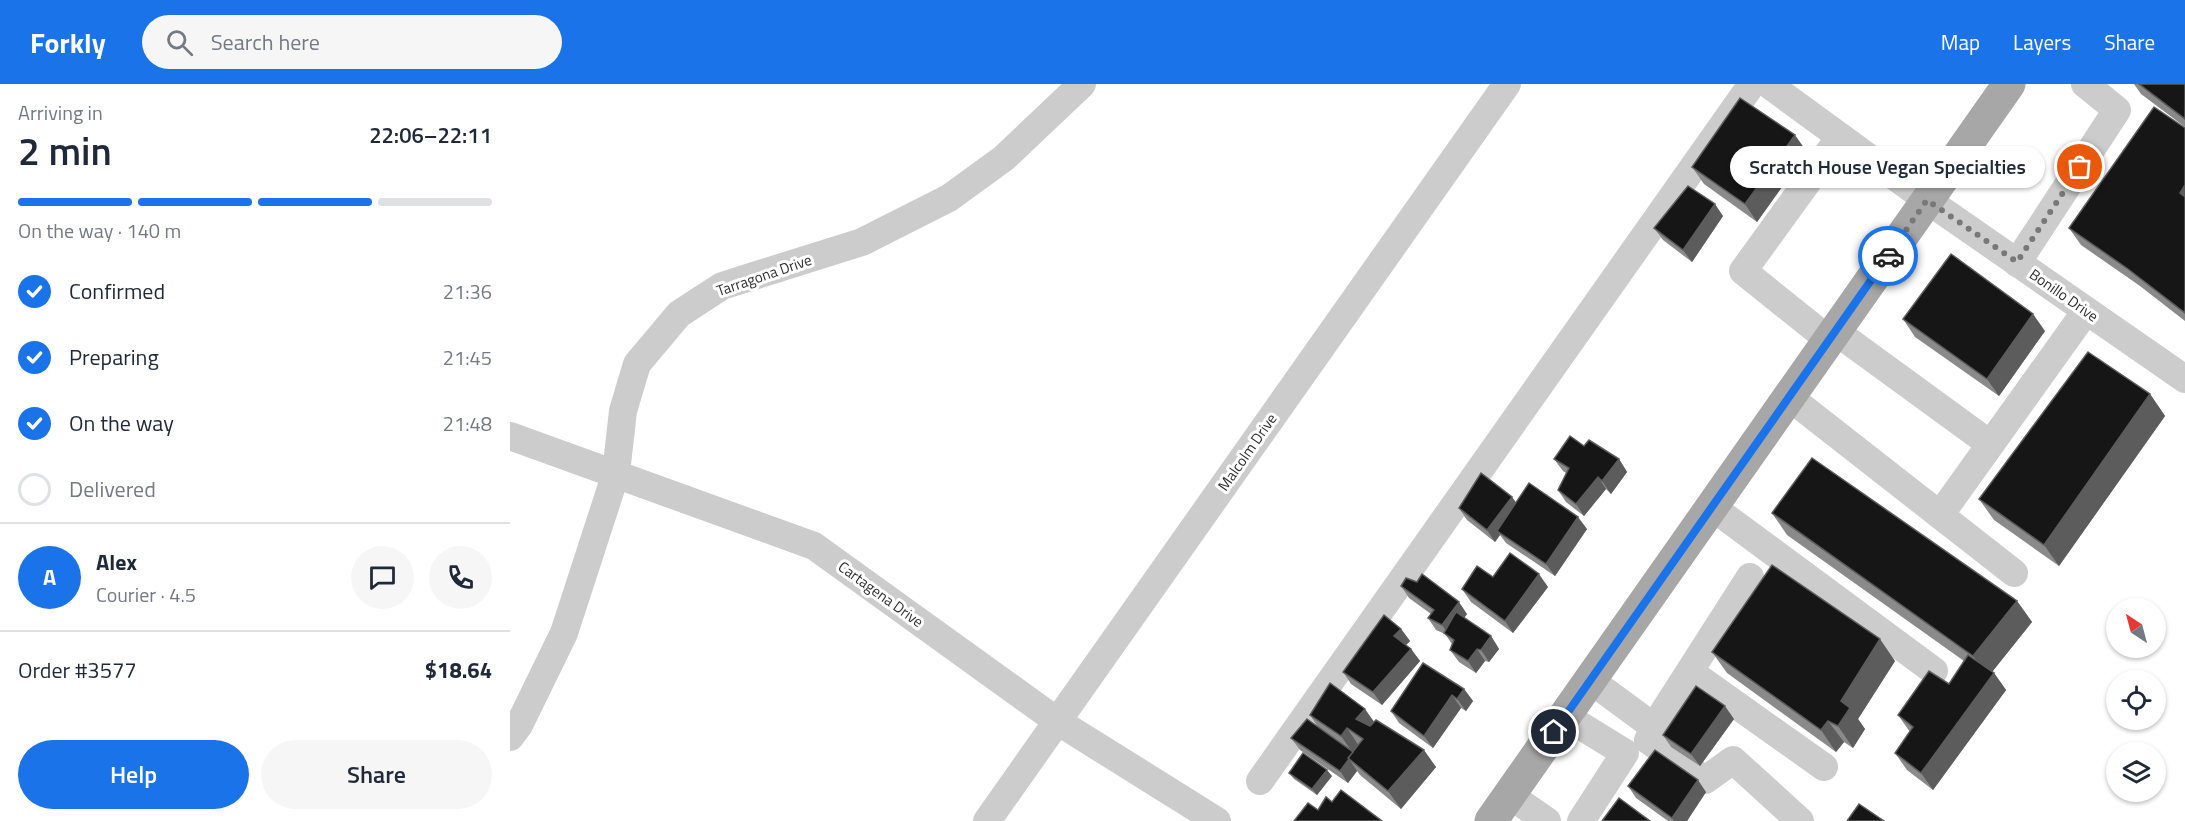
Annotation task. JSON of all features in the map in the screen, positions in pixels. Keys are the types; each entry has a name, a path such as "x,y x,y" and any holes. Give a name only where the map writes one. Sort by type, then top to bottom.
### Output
{"main road":[{"path":"1500,808 2009,84"}],"street":[{"name":"Tarragona Drive","path":"510,737 519,725 564,633 616,473 623,411 637,363 679,314 723,286 862,242 950,198 1004,158 1082,84"},
{"name":"Malcolm Drive","path":"987,821 1507,84"},
{"path":"1260,781 1752,84"},
{"name":"Bonillo Drive","path":"1767,84 1927,200 2185,379"},
{"path":"2017,262 2117,110 2085,84"},
{"path":"1840,137 1743,271 1832,336 1990,444"},
{"path":"1940,515 2086,310"},
{"path":"1789,397 2014,573"},
{"name":"Cartagena Drive","path":"510,436 814,546 1057,721 1216,821"},
{"path":"1712,507 1934,671"},
{"path":"1750,578 1654,727 1648,740 1705,780 1733,760 1800,821"},
{"path":"1690,672 1824,767"},
{"path":"1590,680 1654,727"},
{"path":"1565,716 1624,753 1581,821"},
{"path":"1500,808 1547,821"}],"building":[{"path":"2139,84 2185,84 2185,119"},
{"path":"1740,98 1795,135 1745,204 1692,167"},
{"path":"2154,107 2185,128 2185,185 2180,193 2185,197 2185,313 2128,269 2069,228"},
{"path":"1688,186 1715,204 1683,250 1654,228"},
{"path":"1951,254 2033,314 1987,379 1903,319"},
{"path":"2088,352 2150,394 2044,545 1979,499"},
{"path":"1570,436 1584,446 1589,440 1619,459 1602,481 1598,477 1576,504 1558,490 1569,468 1554,459"},
{"path":"1812,458 2017,601 1973,656 1772,513"},
{"path":"1481,473 1512,497 1487,530 1459,508"},
{"path":"1529,483 1578,517 1546,564 1497,531"},
{"path":"1510,553 1539,574 1505,621 1462,589 1477,566 1493,577"},
{"path":"1772,565 1880,639 1841,701 1850,708 1838,726 1828,721 1821,730 1712,652"},
{"path":"1422,574 1459,602 1442,625 1428,618 1434,610 1401,586 1406,578 1417,582"},
{"path":"1456,612 1491,636 1481,650 1477,649 1468,661 1450,650 1454,640 1444,633"},
{"path":"1384,615 1401,629 1394,636 1411,649 1373,692 1343,672"},
{"path":"1968,655 1994,673 1921,773 1895,753 1913,727 1898,715 1929,671 1949,684"},
{"path":"1423,663 1464,689 1457,699 1452,695 1424,736 1391,711"},
{"path":"1330,683 1365,709 1356,719 1370,726 1376,720 1424,750 1388,791 1348,758 1363,739 1347,728 1341,736 1310,715"},
{"path":"1696,686 1725,706 1691,754 1663,735"},
{"path":"1307,719 1353,752 1340,771 1291,738"},
{"path":"1655,750 1698,780 1672,818 1628,786"},
{"path":"1303,753 1327,770 1312,789 1289,773"},
{"path":"1341,790 1382,821 1294,821 1308,803 1318,810 1326,797 1332,802"},
{"path":"1619,798 1650,821 1602,821"},
{"path":"1859,804 1884,821 1847,821"}],"way so far":[{"path":"1888,256 1927,200 2017,262 2080,167"}],"place":[{"name":"Scratch House Vegan Specialties","path":"2080,167"}],"route":[{"path":"1554,732 1888,256"}]}
